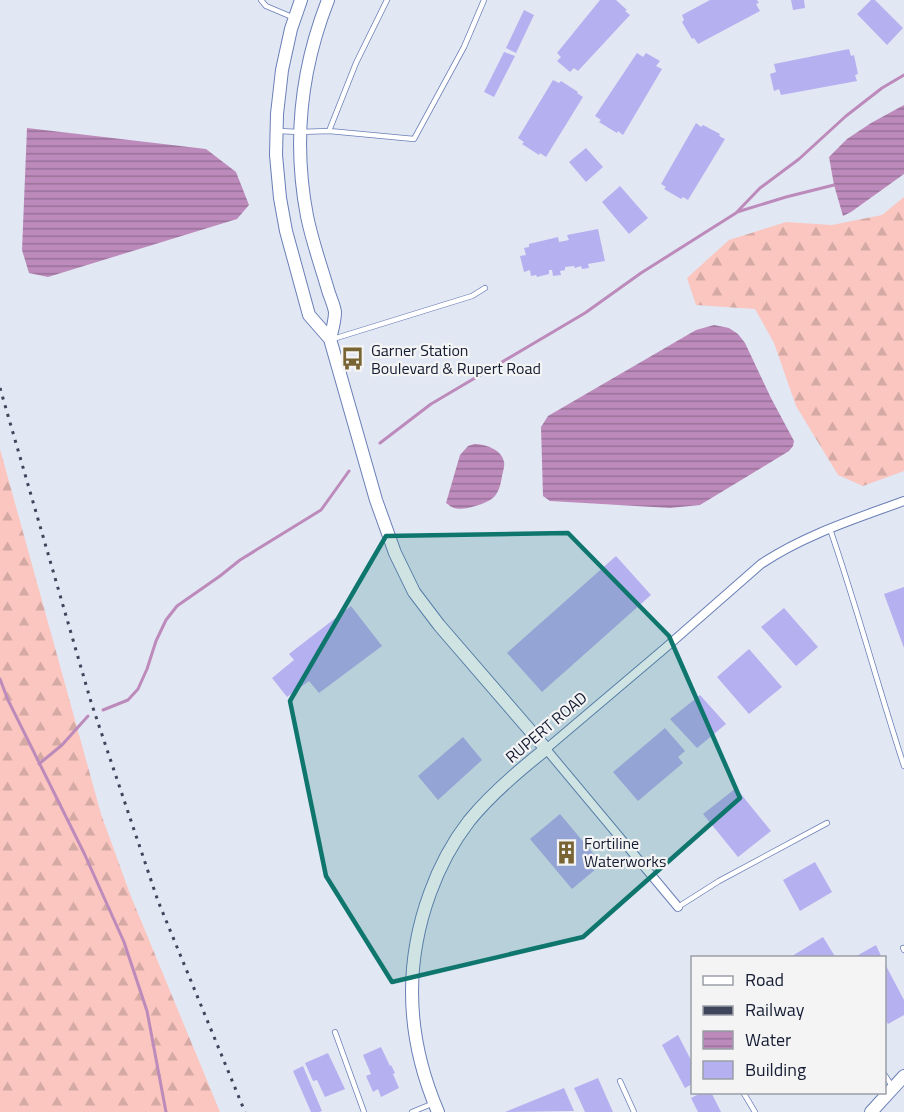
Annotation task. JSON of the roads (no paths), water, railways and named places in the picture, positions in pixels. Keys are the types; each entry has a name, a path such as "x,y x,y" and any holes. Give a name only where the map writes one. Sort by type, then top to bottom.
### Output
{"street":[{"path":"301,0 282,70 277,114 280,198 286,231 309,315 330,339 376,500 395,553 414,592 439,625 678,907"},
{"path":"328,0 310,55 299,132 308,216 335,312 330,339"},
{"name":"RUPERT ROAD","path":"436,1107 421,1065 414,1029 413,963 422,914 436,877 447,854 468,823 485,802 761,564 804,539 904,501"},
{"path":"871,1112 904,1076"}],"lane":[{"path":"261,0 267,6 295,18"},
{"path":"328,131 356,63 387,0"},
{"path":"276,131 328,131 414,139 464,47 484,0"},
{"path":"330,339 472,296 485,288"},
{"path":"830,529 904,766"},
{"path":"678,907 719,881 827,824"},
{"path":"335,1032 364,1112"},
{"path":"886,1076 893,1088"},
{"path":"620,1081 634,1112"},
{"path":"744,1094 754,1112"},
{"path":"412,1112 436,1107"}],"water":[{"path":"904,105 904,174 843,216 829,157 847,139"},
{"path":"27,128 206,149 236,172 249,205 237,219 48,277 29,273 22,250"},
{"path":"714,325 729,328 745,343 794,441 789,451 700,505 670,508 550,501 543,496 541,427 548,416 696,330"},
{"path":"474,444 492,448 503,457 504,467 500,487 494,497 486,502 469,508 454,508 446,503 460,455 468,446"}],"waterway":[{"path":"380,443 431,404 585,313 641,273 736,213 760,188 799,159 846,116 882,88 904,75"},
{"path":"737,212 834,185"},
{"path":"103,710 128,700 138,689 156,641 166,620 177,606 240,560 321,510 349,471"},
{"path":"0,679 124,942 147,1011 166,1112"},
{"path":"39,764 62,745 88,716"}],"railway":[{"path":"0,388 91,702 158,901 245,1112"}],"place":[{"name":"Garner Station Boulevard & Rupert Road","path":"353,359"},
{"name":"Fortiline Waterworks","path":"566,852"}]}
